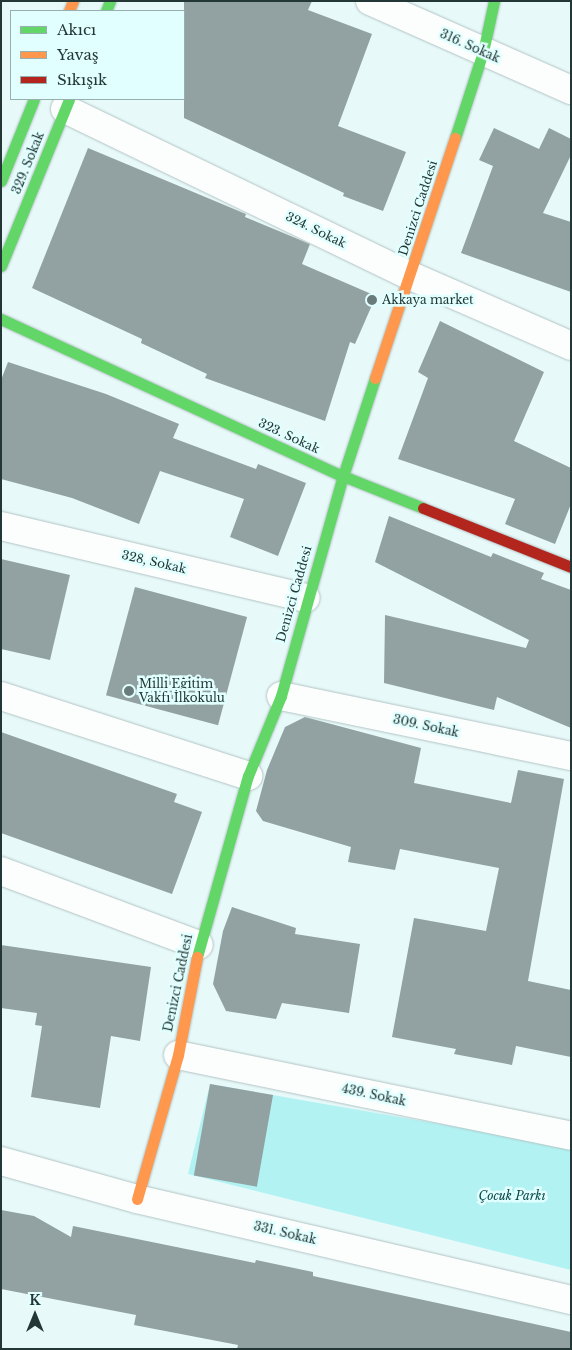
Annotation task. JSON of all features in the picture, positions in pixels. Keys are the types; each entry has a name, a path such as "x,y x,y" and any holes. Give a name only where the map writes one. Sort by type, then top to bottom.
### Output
{"street":[{"name":"316. Sokak","path":"370,1 571,90"},
{"name":"Denizci Caddesi","path":"137,1199 178,1055 199,945 248,776 281,696 306,598 343,476 411,276 483,52 494,1"},
{"name":"329. Sokak","path":"1,181 34,100"},
{"name":"324. Sokak","path":"67,104 411,276 571,346"},
{"name":"329. Sokak","path":"1,266 67,104"},
{"name":"323. Sokak","path":"1,319 343,476 571,567"},
{"name":"328, Sokak","path":"1,526 306,598"},
{"path":"1,696 248,776"},
{"name":"309. Sokak","path":"281,696 571,756"},
{"path":"1,871 199,945"},
{"name":"439. Sokak","path":"178,1055 571,1136"},
{"name":"331. Sokak","path":"1,1161 137,1199 571,1300"}],"green space":[{"name":"Çocuk Parkı","path":"210,1084 571,1147 571,1270 188,1174"}],"building":[{"path":"184,1 312,1 308,10 372,34 338,126 406,152 383,211 343,196 344,193 184,118"},
{"path":"494,128 539,149 549,128 571,139 571,155 543,213 571,222 571,292 461,253 493,166 479,160"},
{"path":"88,148 246,214 245,217 310,244 302,264 376,296 355,344 350,342 325,421 205,378 207,374 141,343 142,339 32,288"},
{"path":"440,321 544,372 514,441 571,468 571,504 555,544 505,524 515,499 398,459 428,378 418,372"},
{"path":"8,362 106,394 179,424 173,438 256,469 258,464 306,483 278,556 230,537 244,499 160,471 139,524 72,498 1,479 1,380"},
{"path":"389,516 491,557 493,553 544,573 541,579 571,590 571,728 497,697 494,710 384,683 385,615 526,648 529,640 375,562"},
{"path":"1,559 70,575 50,660 1,649"},
{"path":"135,587 247,617 218,725 106,695"},
{"path":"305,717 421,748 414,783 511,803 518,770 564,779 528,981 571,990 571,1057 516,1046 512,1065 454,1054 456,1049 392,1037 414,918 486,931 499,868 400,849 395,870 348,862 351,847 263,821 256,811 267,770 285,727"},
{"path":"1,732 177,794 174,802 202,812 172,894 1,833"},
{"path":"232,907 296,928 295,934 360,944 349,1013 282,1003 276,1019 226,1011 213,984 223,931"},
{"path":"1,945 151,967 140,1041 111,1036 100,1108 31,1097 42,1026 35,1025 37,1013 1,1008"},
{"path":"210,1084 273,1095 257,1187 194,1176"},
{"path":"1,1210 34,1216 71,1237 73,1226 255,1263 256,1260 313,1272 313,1276 571,1332 571,1349 237,1349 238,1345 134,1325 136,1315 1,1289"}],"traffic: fast":[{"path":"106,10 110,1"},
{"path":"455,138 483,52 494,1"},
{"path":"1,181 34,100"},
{"path":"1,266 69,100"},
{"path":"1,319 343,476 423,508"},
{"path":"197,957 248,776 281,696 343,476 375,378"}],"traffic: slow":[{"path":"69,10 73,1"},
{"path":"375,378 455,138"},
{"path":"137,1199 178,1055 197,957"}],"traffic: jam":[{"path":"423,508 571,567"}],"place":[{"name":"Akkaya market","path":"372,300"},
{"name":"Milli Eğitim Vakfı İlkokulu","path":"129,691"}]}
